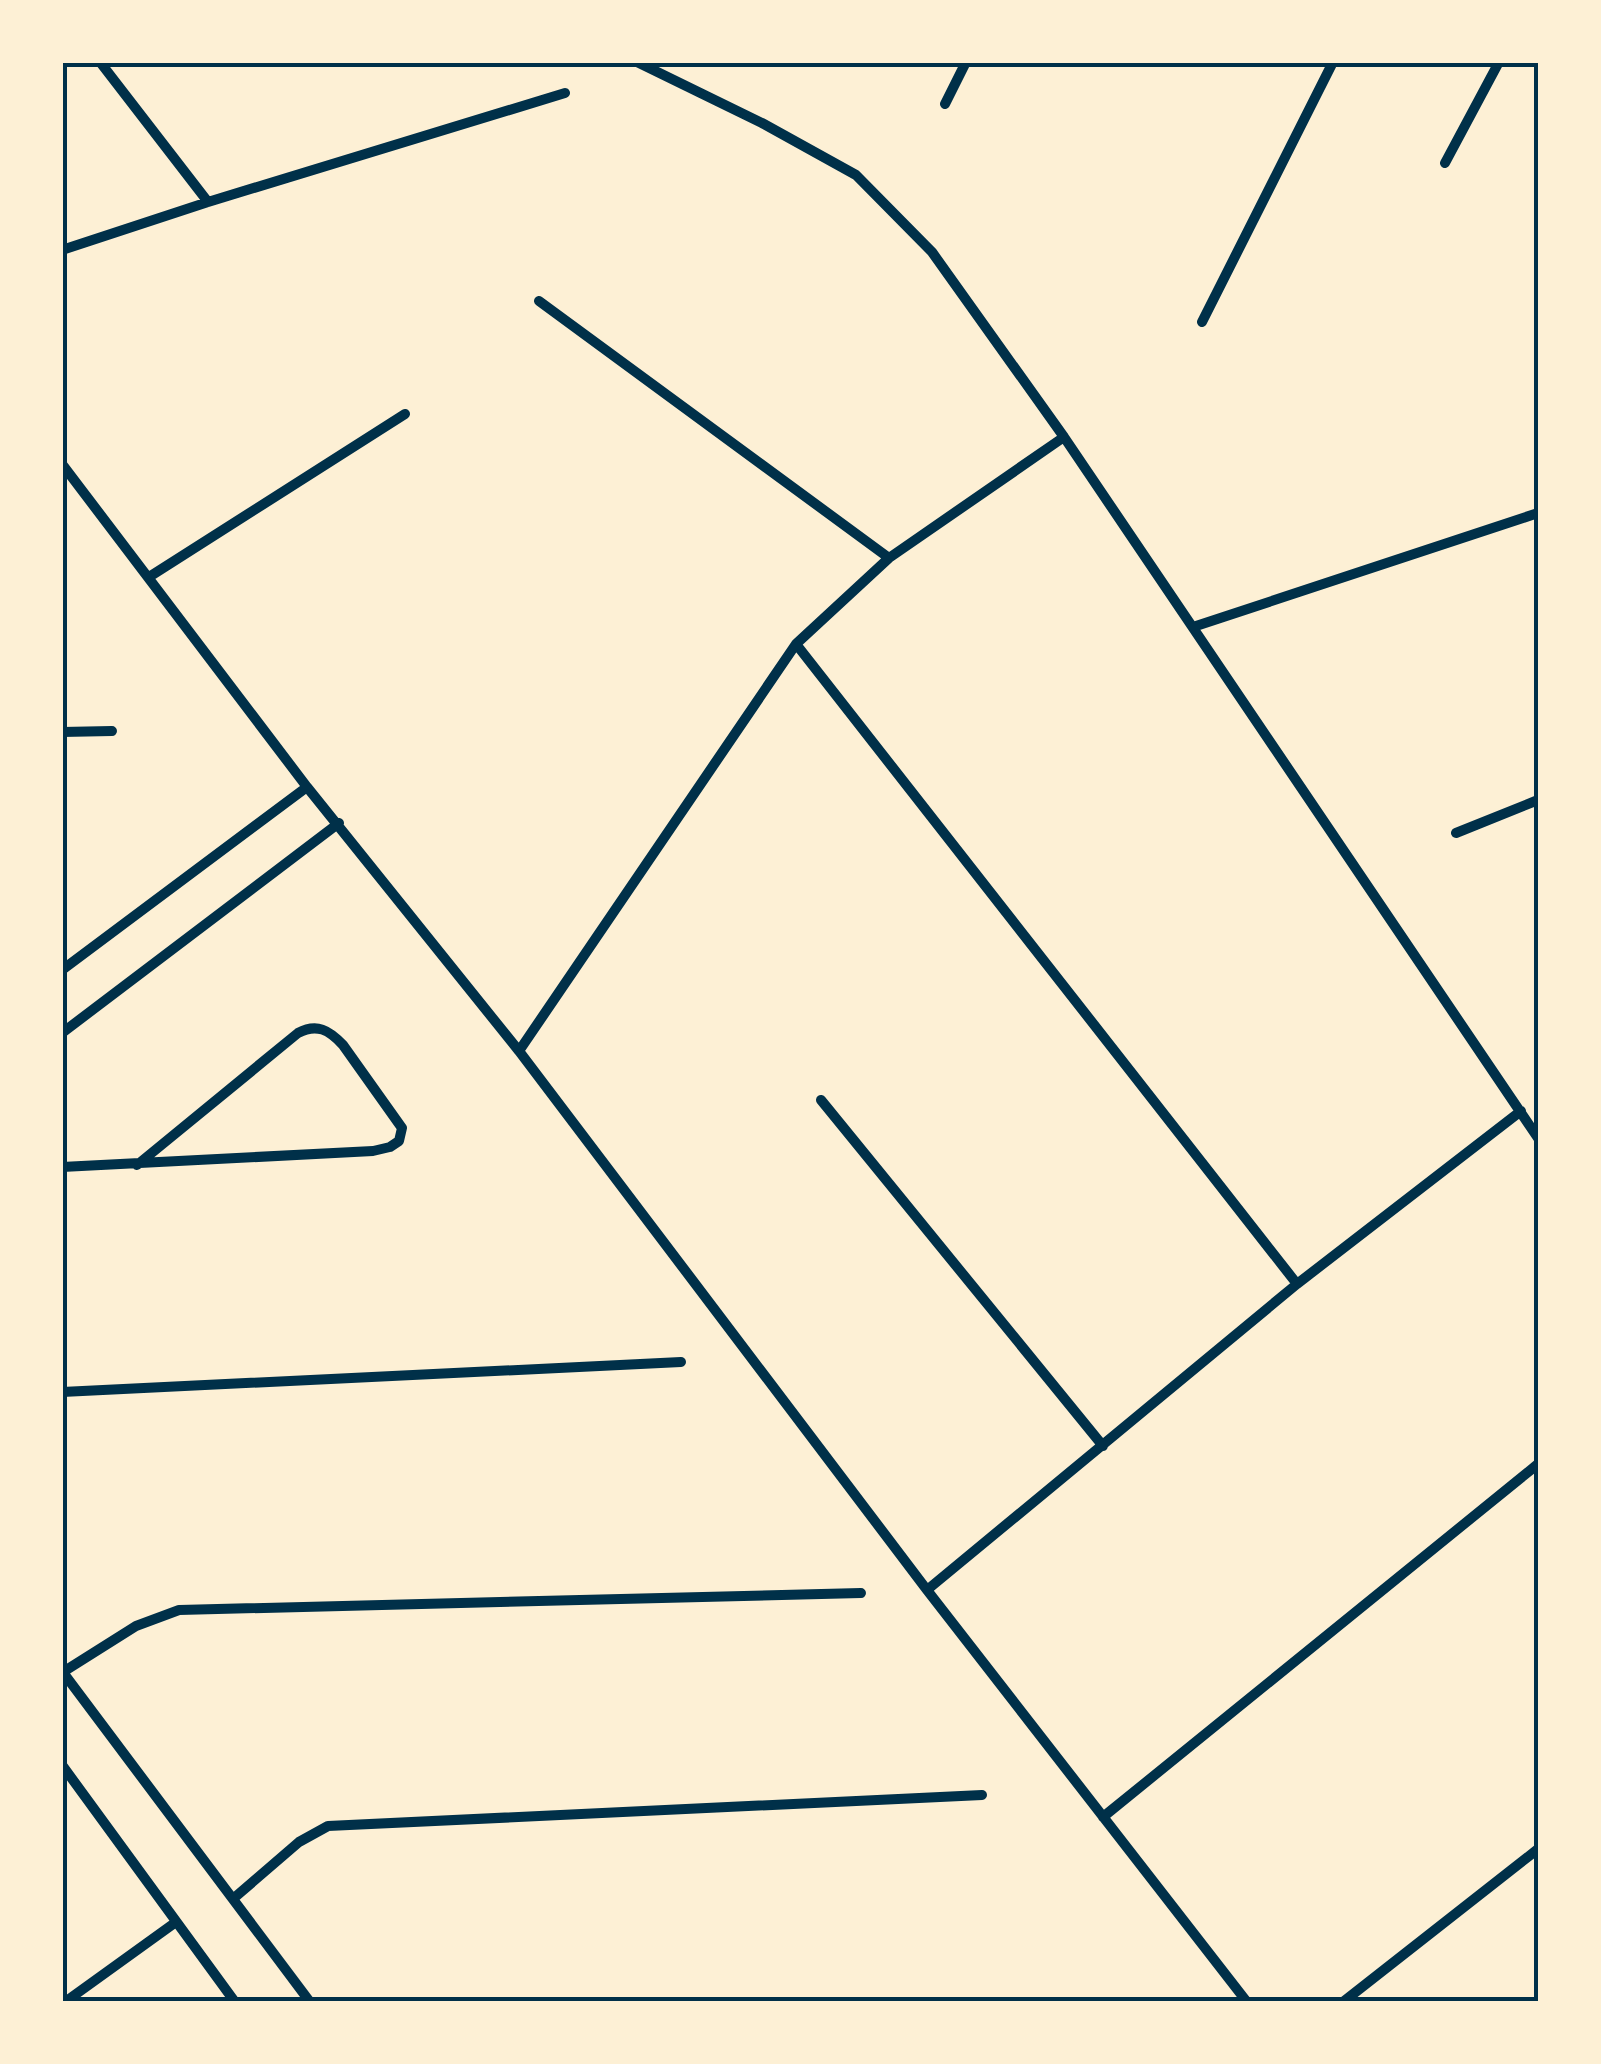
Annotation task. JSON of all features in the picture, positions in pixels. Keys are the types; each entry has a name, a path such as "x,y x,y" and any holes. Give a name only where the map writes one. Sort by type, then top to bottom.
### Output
{"street":[{"path":"100,62 208,202"},
{"path":"638,62 856,175 932,252 1064,437 1538,1138"},
{"path":"946,104 966,62"},
{"path":"1202,322 1334,62"},
{"path":"1445,162 1499,62"},
{"path":"62,250 565,93"},
{"path":"539,301 889,558"},
{"path":"149,577 405,414"},
{"path":"519,1052 796,644 889,558 1064,437"},
{"path":"62,464 307,787 519,1052 926,1590 1247,2002"},
{"path":"1192,627 1538,512"},
{"path":"796,644 1297,1284"},
{"path":"62,732 112,731"},
{"path":"62,970 307,787"},
{"path":"1456,833 1538,800"},
{"path":"62,1033 339,823"},
{"path":"62,1167 137,1165 373,1151 399,1141 402,1128 343,1045 331,1033 318,1027 308,1028 137,1165"},
{"path":"821,1100 1103,1446"},
{"path":"926,1590 1297,1284 1521,1112"},
{"path":"62,1392 681,1362"},
{"path":"1103,1817 1538,1464"},
{"path":"310,2002 63,1671 136,1626 179,1610 861,1593"},
{"path":"62,1766 235,2002"},
{"path":"234,1898 299,1842 328,1826 982,1796"},
{"path":"1344,2002 1538,1850"},
{"path":"65,2002 176,1922"}]}
